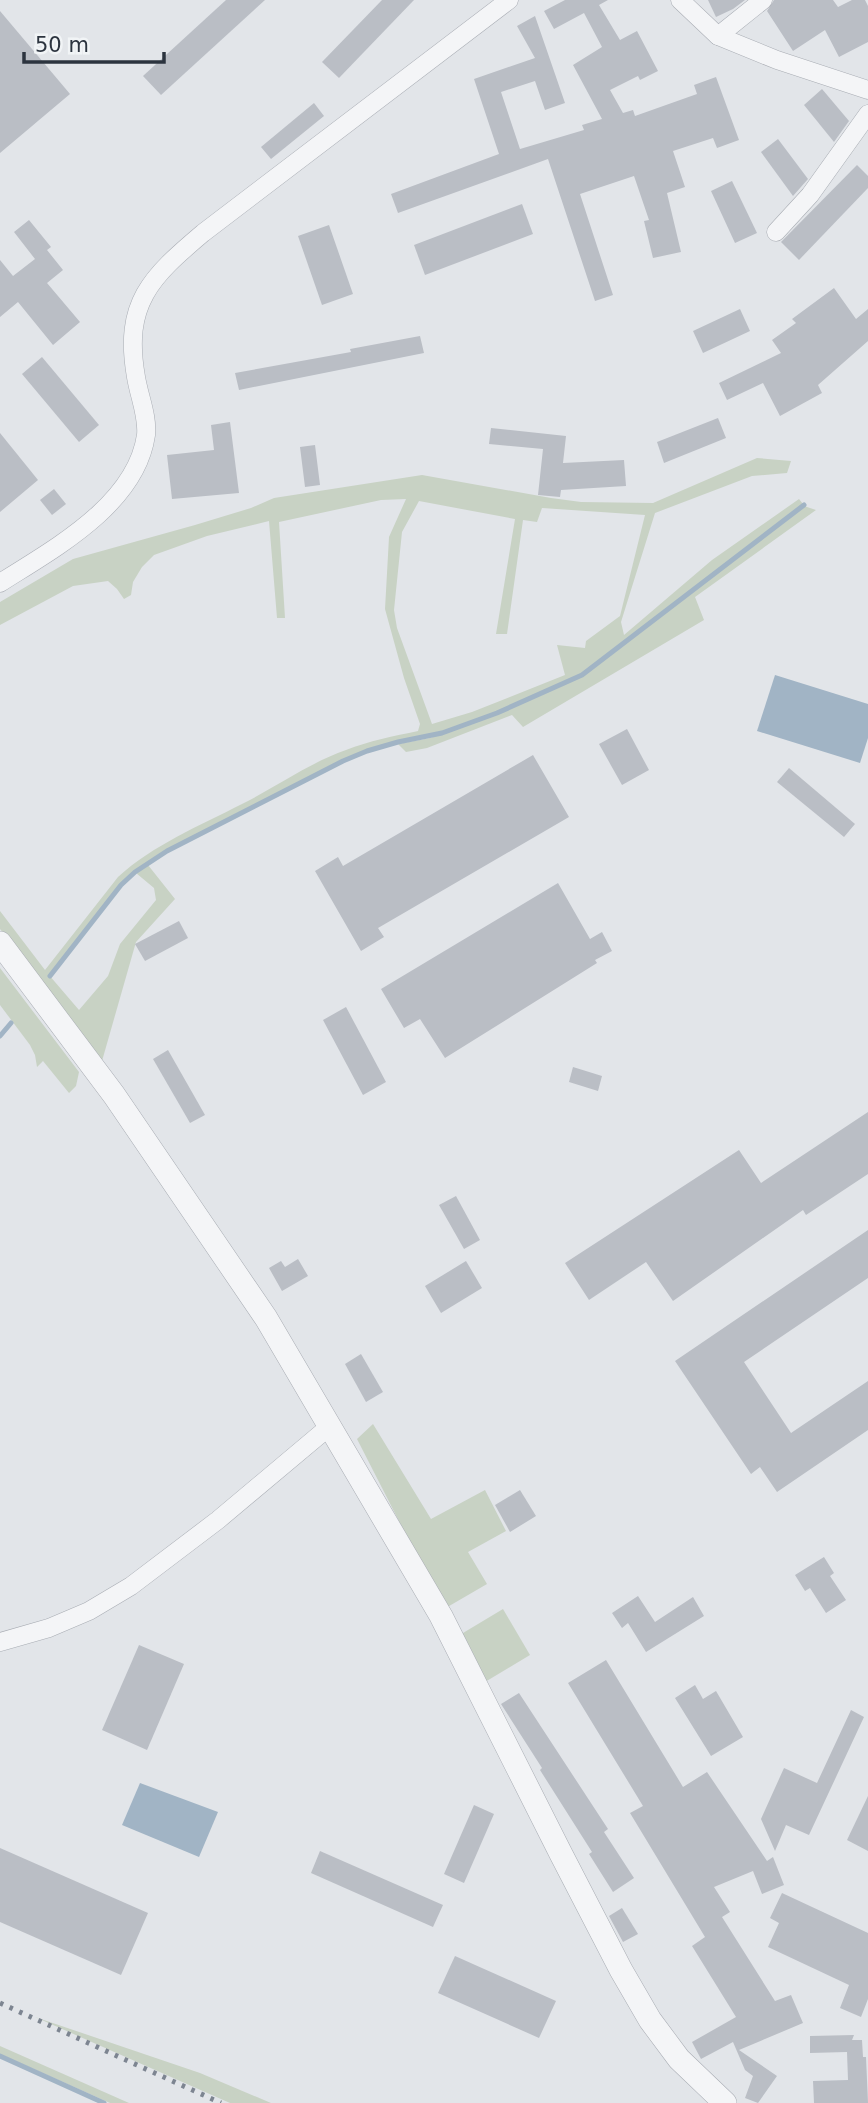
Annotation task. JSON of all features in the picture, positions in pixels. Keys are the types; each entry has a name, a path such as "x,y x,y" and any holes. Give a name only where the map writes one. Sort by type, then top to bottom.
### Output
{"street":[{"path":"0,583 85,525 112,500 130,476 146,435 135,375 134,321 148,285 160,270 203,233 509,0"},
{"path":"680,0 718,36 777,61 868,90"},
{"path":"718,36 763,0"},
{"path":"776,232 810,195 868,114"},
{"path":"0,943 114,1095 266,1318 444,1622 621,1970 650,2020 679,2059 725,2103"},
{"path":"0,1642 79,1616 131,1586 218,1520 330,1426"}],"green space":[{"path":"757,458 791,461 787,473 752,476 655,513 621,622 624,635 712,560 799,499 803,504 581,674 497,712 441,732 397,741 342,760 166,850 134,871 120,884 49,975 79,1010 108,976 120,944 156,900 154,888 136,873 148,865 175,899 136,942 102,1061 0,929 0,911 45,970 118,877 146,855 332,755 373,741 418,731 420,724 385,609 389,537 406,499 381,500 279,522 285,618 277,618 269,521 207,536 154,555 142,567 133,582 131,595 124,599 108,581 73,586 0,625 0,602 73,559 195,525 274,498 422,475 581,502 653,503","holes":["419,501 515,519 496,634 507,634 523,520 537,522 542,508 645,515 620,616 586,641 585,648 557,645 565,675 472,712 432,724 397,628 394,610 402,532"]},
{"path":"804,506 816,510 695,597 704,620 523,727 512,715 427,748 406,752 398,744 430,738 498,714 583,676"},
{"path":"0,968 79,1072 76,1086 69,1093 43,1061 37,1067 30,1045 0,1005"},
{"path":"373,1424 431,1519 485,1490 506,1531 468,1552 487,1584 444,1609 357,1439"},
{"path":"503,1609 530,1655 485,1682 458,1636"},
{"path":"35,2017 200,2073 271,2103 230,2103"},
{"path":"0,2046 129,2103 110,2103 0,2054"}],"water":[{"path":"775,675 868,704 868,738 860,763 757,731"},
{"path":"140,1783 218,1812 199,1857 122,1825"}],"building":[{"path":"226,0 265,0 161,95 143,76"},
{"path":"382,0 414,0 339,78 322,62"},
{"path":"565,0 608,0 599,5 620,40 637,31 658,71 640,80 638,76 610,90 623,113 633,110 635,116 697,94 694,85 716,77 739,140 717,148 713,138 673,151 685,187 667,193 681,252 653,258 644,221 649,220 634,176 580,194 613,295 595,301 548,159 398,213 391,194 499,154 474,79 535,58 517,26 535,16 565,103 545,110 535,81 501,92 520,149 584,130 582,125 602,119 573,65 602,47 584,13 554,29 544,11"},
{"path":"708,0 745,0 716,17"},
{"path":"774,0 833,0 838,7 852,0 865,0 868,6 868,42 839,57 825,30 793,51 767,11"},
{"path":"0,11 70,94 0,153"},
{"path":"822,89 849,121 834,142 804,105"},
{"path":"314,103 324,116 271,159 261,147"},
{"path":"778,139 808,179 793,196 761,152"},
{"path":"857,165 868,176 868,188 799,260 781,242"},
{"path":"732,181 757,233 735,243 711,191"},
{"path":"522,204 533,234 425,275 414,245"},
{"path":"29,220 51,247 47,250 63,270 47,283 80,322 53,345 18,302 0,317 0,260 13,276 35,259 14,232"},
{"path":"329,225 353,294 322,305 298,236"},
{"path":"834,288 856,319 868,309 868,341 818,385 822,393 780,416 763,383 727,400 719,383 781,353 772,340 796,323 792,319"},
{"path":"740,309 750,331 703,353 693,331"},
{"path":"420,336 424,353 239,390 235,373 351,352 350,349"},
{"path":"42,357 99,425 79,442 22,374"},
{"path":"718,418 726,438 664,463 657,442"},
{"path":"230,422 239,493 172,499 167,455 214,450 211,425"},
{"path":"491,428 566,436 563,463 624,460 626,486 561,490 560,497 538,495 543,449 489,444"},
{"path":"0,433 38,480 0,512"},
{"path":"315,445 320,485 305,487 300,447"},
{"path":"54,489 66,504 52,515 40,500"},
{"path":"627,729 649,770 622,785 599,744"},
{"path":"533,755 569,817 378,928 384,937 361,951 315,871 338,857 343,866"},
{"path":"789,768 855,824 844,837 777,782"},
{"path":"558,883 590,939 602,932 612,951 445,1058 420,1019 404,1028 381,989"},
{"path":"179,921 188,938 145,961 135,944"},
{"path":"346,1007 386,1082 363,1095 323,1020"},
{"path":"168,1050 205,1115 190,1123 153,1059"},
{"path":"573,1067 602,1076 598,1091 569,1082"},
{"path":"868,1112 868,1174 806,1215 803,1210 673,1301 646,1262 589,1300 565,1263 739,1150 761,1183"},
{"path":"456,1196 480,1240 464,1249 439,1205"},
{"path":"868,1230 868,1278 744,1362 791,1433 868,1381 868,1430 777,1492 760,1467 751,1474 675,1361"},
{"path":"298,1259 308,1276 282,1291 269,1268 281,1261 285,1267"},
{"path":"466,1261 482,1288 441,1313 425,1286"},
{"path":"361,1354 383,1392 366,1402 345,1364"},
{"path":"520,1490 536,1516 510,1532 495,1505"},
{"path":"824,1557 834,1573 830,1576 846,1600 826,1613 810,1588 805,1591 795,1575"},
{"path":"638,1596 655,1622 693,1597 704,1616 646,1652 628,1623 622,1628 612,1613"},
{"path":"139,1645 184,1664 147,1750 102,1730"},
{"path":"606,1660 683,1787 707,1772 767,1861 773,1857 784,1885 762,1894 753,1871 714,1887 730,1912 722,1917 775,2001 791,1995 803,2023 739,2050 777,2076 758,2103 745,2098 753,2076 745,2070 733,2042 701,2059 692,2042 736,2017 692,1946 705,1937 630,1813 643,1806 568,1683"},
{"path":"695,1685 703,1699 716,1691 743,1737 711,1756 675,1698"},
{"path":"519,1693 608,1829 604,1832 634,1878 613,1892 589,1854 592,1852 540,1770 542,1768 501,1704"},
{"path":"851,1710 864,1717 809,1835 786,1825 775,1851 761,1819 784,1768 817,1783"},
{"path":"868,1796 868,1851 847,1840"},
{"path":"474,1805 494,1814 464,1883 444,1874"},
{"path":"0,1848 148,1913 121,1975 0,1922"},
{"path":"320,1851 443,1905 433,1927 311,1873"},
{"path":"782,1893 868,1933 868,1999 861,2017 840,2008 849,1985 768,1947 779,1923 770,1918"},
{"path":"622,1908 638,1934 623,1942 609,1916"},
{"path":"455,1956 556,2001 539,2038 438,1993"},
{"path":"854,2035 852,2040 862,2040 863,2057 866,2057 868,2103 814,2103 813,2081 848,2080 847,2052 810,2053 810,2036"}],"waterway":[{"path":"50,976 121,885 135,872 167,851 343,761 398,742 442,733 497,713 582,675 804,505"},
{"path":"0,1036 11,1023"},
{"path":"0,2056 104,2103"}],"railway":[{"path":"0,2003 221,2103"}]}
